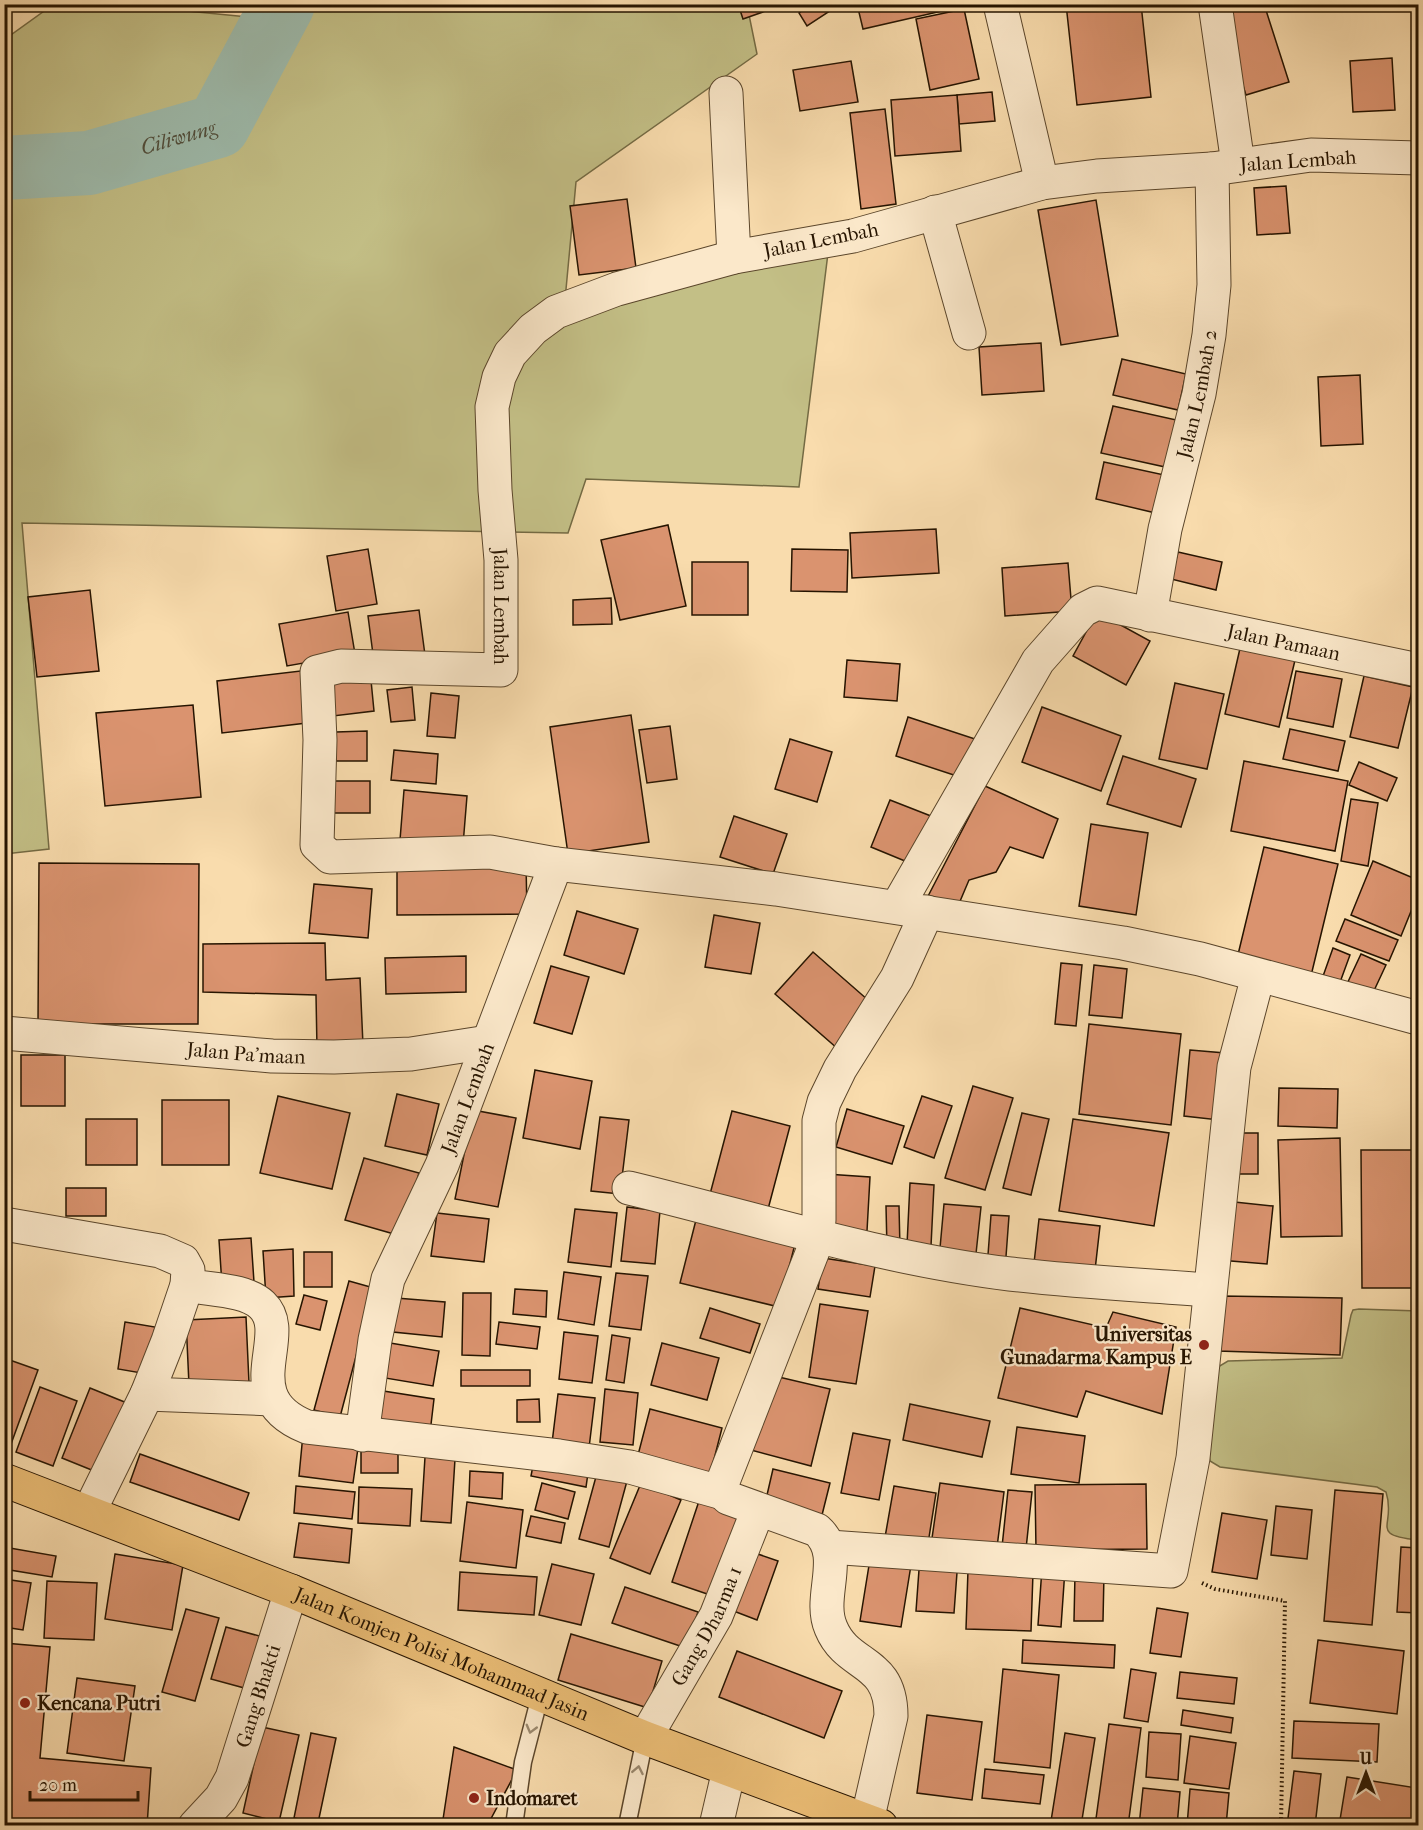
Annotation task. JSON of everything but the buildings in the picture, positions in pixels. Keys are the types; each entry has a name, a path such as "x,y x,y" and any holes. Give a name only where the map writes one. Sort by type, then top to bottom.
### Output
{"main road":[{"name":"Jalan Komjen Polisi Mohammad Jasin","path":"4,1480 291,1591 645,1738 874,1823"}],"street":[{"path":"1000,4 1042,183"},
{"name":"Jalan Lembah 2","path":"1150,615 1165,529 1199,394 1209,335 1225,167 1215,4"},
{"path":"726,93 734,257"},
{"name":"Jalan Lembah","path":"362,1435 375,1340 388,1279 442,1165 488,1042 523,959 556,864 490,852 330,857 317,845 320,740 317,672 341,666 501,670 501,560 495,490 492,407 499,377 510,354 533,329 577,302 734,257 853,236 1042,183 1097,176 1225,167 1311,155 1419,158"},
{"path":"935,212 969,333"},
{"name":"Jalan Pamaan","path":"912,910 1038,661 1062,631 1083,610 1097,603 1419,670"},
{"path":"556,864 776,889 1122,942 1200,959 1419,1018"},
{"path":"723,1493 723,1475 805,1277 820,1206 819,1121 824,1102 840,1069 897,978 912,910"},
{"path":"829,1547 1171,1571 1193,1458 1234,1067 1258,976"},
{"name":"Jalan Pa'maan","path":"4,1033 261,1055 314,1057 370,1058 488,1042"},
{"path":"629,1188 948,1264 1010,1274 1209,1290"},
{"path":"4,1224 175,1256 183,1261 188,1270 187,1286 147,1394 89,1512"},
{"path":"187,1286 248,1297 262,1305 270,1317 269,1371 272,1399 289,1419 307,1427 559,1456 630,1467 723,1493 735,1502 817,1530 825,1537 831,1558 826,1606 830,1626 839,1644 874,1669 886,1684 891,1703 891,1716 874,1823"},
{"path":"147,1394 272,1399"},
{"name":"Gang Dharma 1","path":"645,1738 716,1616 758,1510"},
{"name":"Gang Bhakti","path":"195,1826 220,1798 232,1778 291,1591"},
{"path":"716,1826 729,1770"}],"lane":[{"path":"514,1826 523,1762 540,1696"},
{"path":"627,1826 645,1738"}],"path":[{"path":"1171,1571 1215,1589 1285,1601 1281,1826"}],"shaded area":[{"path":"54,4 125,5 268,19 281,4 747,5 757,54 576,182 565,300 830,237 799,487 586,479 568,533 22,523 49,849 5,854 4,40"},
{"path":"1353,1310 1418,1311 1418,1540 1402,1538 1388,1531 1386,1492 1377,1487 1220,1467 1210,1461 1208,1449 1218,1367 1228,1361 1342,1358 1351,1315"}],"waterway":[{"name":"Ciliwung","path":"4,168 89,163 218,126 283,4"}],"place":[{"name":"Universitas Gunadarma Kampus E","path":"1204,1345"},
{"name":"Kencana Putri","path":"25,1703"},
{"name":"Indomaret","path":"474,1798"}]}
